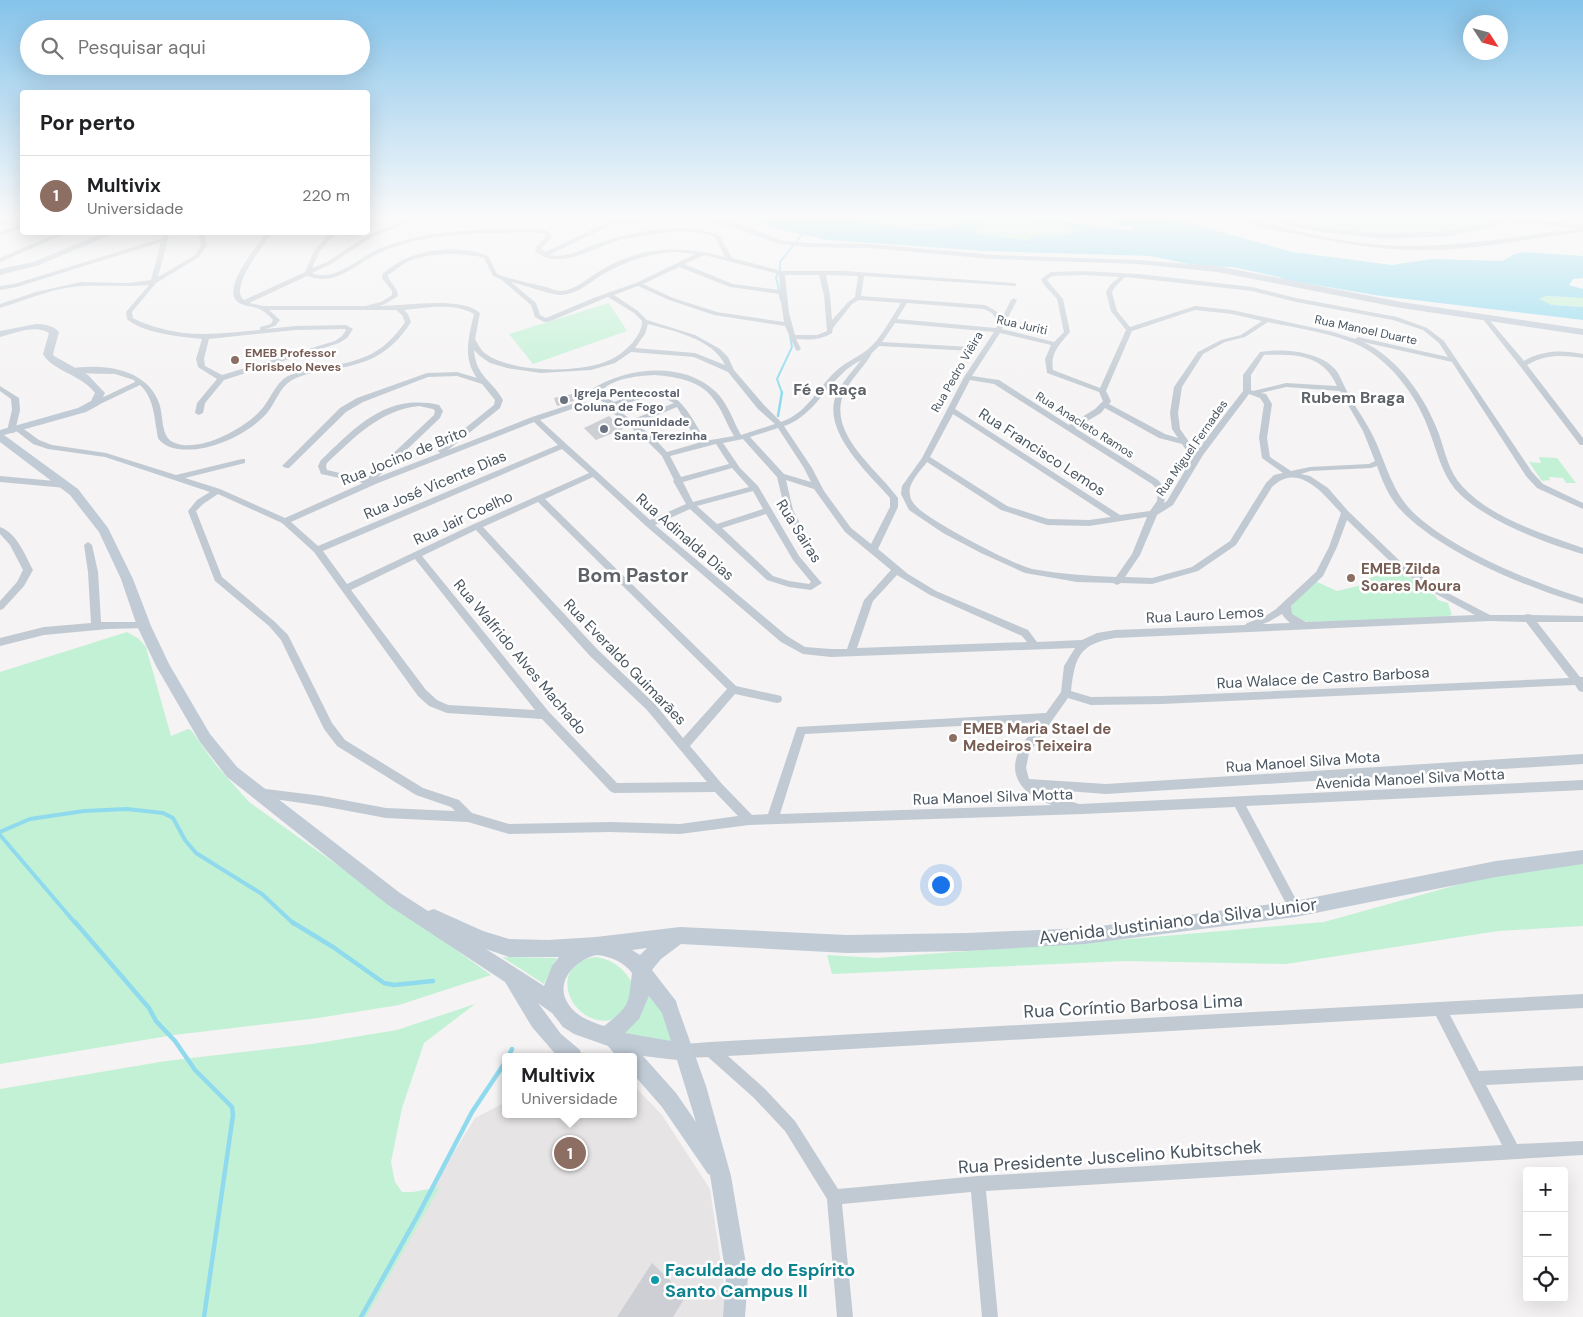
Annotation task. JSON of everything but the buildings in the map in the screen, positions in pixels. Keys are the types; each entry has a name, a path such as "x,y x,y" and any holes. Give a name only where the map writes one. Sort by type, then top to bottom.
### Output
{"street":[{"path":"0,288 15,286 38,278"},
{"path":"160,278 154,282 129,312 130,319 138,324 177,335 206,337 295,328 346,327 350,330 346,337 337,342 221,378 201,403 199,413"},
{"path":"239,278 235,293 237,298 263,308 398,308 452,305 468,308 477,314 469,350 483,382 497,394 499,400 497,406 435,457"},
{"path":"244,302 298,278"},
{"path":"366,308 383,303 395,296 395,291 385,278"},
{"path":"504,278 534,304 537,316 546,321 650,278"},
{"path":"505,278 561,292 580,287 593,278"},
{"path":"713,278 732,286 782,292"},
{"path":"782,278 782,292 789,326 798,349"},
{"path":"792,337 814,338 825,336 830,332 823,278"},
{"path":"858,298 860,278"},
{"path":"923,278 1014,285"},
{"path":"1045,278 1046,284 1060,299 1067,332 1054,344 1048,362 1050,371 1102,391"},
{"path":"1069,428 1098,411 1106,401 1102,391 1129,330 1114,310 1109,292 1120,278"},
{"path":"1161,278 1252,289 1296,300 1395,318 1425,329 1442,342 1529,474 1540,486 1583,506"},
{"path":"1261,278 1401,305 1583,332"},
{"path":"0,306 38,293 81,284 129,285 154,282"},
{"path":"638,284 671,299 716,314 789,326"},
{"path":"610,295 645,320 691,337 719,350 731,370 761,407 780,425 818,487 848,530 897,569 932,593 1025,633 1034,645"},
{"path":"830,327 850,303 858,298 985,306 994,312 1000,327"},
{"name":"Rua Pedro Viêira","path":"1014,300 1000,327 968,378 926,458 906,486 905,494 912,508 946,532 1028,571 1077,579 1117,582"},
{"path":"873,550 894,507 894,498 840,431 836,414 838,400 848,381 895,321 905,302"},
{"path":"235,335 267,327 277,322 263,308"},
{"path":"70,371 113,370 128,375 141,382 152,396 162,438 171,445 187,447 212,443 236,434 255,421 265,411 280,385 290,378 306,372 360,362 382,352 399,338 408,322 405,314 398,308"},
{"name":"Rua Manoel Duarte","path":"1129,330 1195,308 1232,312 1453,360"},
{"path":"1484,317 1523,364 1583,443"},
{"path":"472,339 482,355 494,362 529,370 556,372 602,365 618,359 630,350 641,336 645,327 645,320"},
{"path":"1199,454 1191,451 1176,429 1174,413 1178,387 1200,353 1223,341 1243,336 1267,320"},
{"name":"Rua Juriti","path":"895,321 1000,327 1054,344"},
{"path":"0,334 30,328 45,327 50,329 54,332 48,354 50,358 70,371 84,377 97,388 100,394 95,403"},
{"path":"1333,334 1364,345 1385,359 1399,375 1428,415 1447,466 1458,487 1484,509 1524,528 1583,551"},
{"path":"206,337 200,359 202,367 221,378"},
{"path":"877,344 972,349"},
{"path":"630,350 695,354 731,370"},
{"path":"818,487 781,476 774,470 742,437 715,394 701,383 679,374 632,375 603,384 595,390 598,396 612,406 665,455 702,444 742,437 792,421 805,412 840,371 870,351"},
{"path":"1342,389 1286,385 1256,392 1247,391 1247,375 1262,353 1293,353 1319,361 1332,370 1358,416 1380,462 1384,476 1400,504 1424,526 1454,545 1516,576 1567,597 1583,601"},
{"path":"1523,364 1543,354 1557,353 1583,356"},
{"path":"286,466 343,410 360,400 427,375 457,374 483,382"},
{"name":"Rua Anacleto Ramos","path":"968,378 996,382 1155,482 1162,490 1161,501 1153,514"},
{"path":"7,432 68,416 141,382"},
{"path":"0,388 15,398 16,410 7,432"},
{"name":"Rua Miguel Fernades","path":"1153,514 1170,503 1199,454 1247,391"},
{"path":"1256,392 1263,396 1268,404 1262,438 1266,458 1289,473 1307,478 1325,490 1345,513 1400,566 1438,592 1490,618"},
{"path":"612,406 653,393 670,396 679,404 702,444"},
{"path":"416,404 436,407 439,411 437,416 369,482 324,472 322,470 324,462 369,421 386,411 416,404"},
{"name":"Rua Jocino de Brito","path":"285,521 369,482 534,419 581,404 612,406"},
{"path":"630,423 679,404"},
{"path":"1104,404 1162,436 1184,442"},
{"name":"Rua Francisco Lemos","path":"951,409 1118,517"},
{"name":"Rua Adinalda Dias","path":"534,419 649,524 784,639 803,650 831,653"},
{"path":"7,432 51,447 106,455 217,491 285,521 317,550 422,693 433,703 447,710 545,716"},
{"path":"7,432 66,485 104,531 127,579 144,626 163,666 205,738 232,772 394,899 559,1006 570,1020 581,1027 628,1044 648,1048 685,1051"},
{"name":"Rua Sairas","path":"665,455 677,481 691,504 770,578 789,584 812,587 816,583 796,558 755,488 718,442"},
{"name":"Rua José Vicente Dias","path":"317,550 564,445"},
{"path":"926,458 1004,508 1046,522 1089,523 1118,517 1153,514 1136,555 1117,582"},
{"path":"177,478 242,461"},
{"path":"1117,582 1152,581 1195,569 1234,543 1269,486 1278,477 1310,469 1371,466 1380,462"},
{"path":"677,481 734,464"},
{"name":"Rua Jair Coelho","path":"345,590 477,526 593,474"},
{"path":"781,476 789,510 807,545"},
{"path":"0,479 66,485"},
{"path":"649,524 691,504 755,488"},
{"path":"217,491 200,502 192,511 218,579 272,624 285,638 328,726 341,743 420,792 455,803 468,818"},
{"path":"539,498 733,690 777,699"},
{"path":"717,527 769,510"},
{"path":"1241,628 1267,619 1279,611 1320,574 1333,547 1345,513"},
{"name":"Rua Everaldo Guimarães","path":"477,526 594,652 651,707 718,787 749,820"},
{"path":"0,530 8,535 17,547 28,570 21,584 1,605"},
{"path":"88,545 93,572 96,626"},
{"name":"Rua Walfrido Alves Machado","path":"416,556 545,716 614,788 718,787"},
{"path":"851,652 870,600 897,569"},
{"path":"1458,602 1463,620"},
{"path":"1286,603 1287,615 1294,621 1306,626"},
{"path":"1528,617 1581,683"},
{"name":"Rua Lauro Lemos","path":"831,653 1083,644 1097,637 1115,634 1241,628 1490,618 1583,619"},
{"path":"0,642 44,632 96,626 144,626"},
{"path":"1083,644 1069,666 1066,693 1024,752 1020,768 1025,783 1042,797 1084,809"},
{"name":"Rua Walace de Castro Barbosa","path":"1066,693 1091,701 1154,700 1581,683"},
{"path":"683,746 733,690"},
{"path":"772,820 801,730 1050,717"},
{"name":"Rua Manoel Silva Mota","path":"1025,783 1106,789 1583,759"},
{"name":"Avenida Manoel Silva Motta","path":"1238,802 1583,786"},
{"name":"Rua Manoel Silva Motta","path":"257,793 312,800 386,813 468,818 509,828 537,829 610,827 680,829 749,820 1238,802"},
{"path":"1238,802 1295,909"},
{"name":"Avenida Justiniano da Silva Junior","path":"596,946 680,935 847,944 967,942 1085,936 1295,909 1496,869 1583,857"},
{"path":"394,899 480,938 509,948 548,949 596,946 611,948 624,954 634,962 669,1008 685,1051 721,1176 738,1276 734,1317"},
{"path":"611,1037 635,1008 642,984 641,973 657,950 680,935"},
{"path":"559,1006 553,987 558,972 570,957 578,951 596,946"},
{"path":"513,977 533,1014 567,1053"},
{"name":"Rua Coríntio Barbosa Lima","path":"685,1051 1583,1001"},
{"path":"1439,1008 1513,1152"},
{"path":"611,1037 626,1053"},
{"path":"710,1049 760,1093 790,1126 834,1197 845,1317"},
{"path":"637,1064 669,1100 721,1176"},
{"path":"1476,1078 1583,1073"},
{"name":"Rua Presidente Juscelino Kubitschek","path":"834,1197 978,1184 1583,1148"},
{"path":"978,1184 990,1317"}],"shaded area":[{"path":"637,1089 662,1115 710,1189 728,1311 726,1317 352,1317 475,1118 502,1104 502,1118 637,1118"}],"green space":[{"path":"1546,296 1583,298 1583,307 1552,305 1538,299"},
{"path":"609,303 627,331 533,364 509,334"},
{"path":"1539,457 1557,458 1576,483 1566,483 1563,478 1549,477 1550,480 1542,481 1529,462 1541,463"},
{"path":"1396,570 1411,578 1429,593 1435,595 1438,600 1448,603 1452,615 1438,619 1308,622 1290,615 1291,606 1315,581 1337,591 1366,584 1363,580"},
{"path":"127,632 139,639 146,647 171,736 188,729 191,730 216,765 249,802 491,975 399,1005 318,1018 174,1035 0,1064 0,672"},
{"path":"1583,861 1583,926 1498,931 1286,964 1125,961 832,974 827,955 876,958 1324,922 1489,876"},
{"path":"502,957 557,958 544,984"},
{"path":"597,957 619,966 627,974 633,985 626,1008 618,1017 608,1021 597,1020 577,1008 571,998 568,986 569,974 574,966 588,958"},
{"path":"651,993 664,1014 674,1041 624,1034"},
{"path":"475,1004 424,1043 402,1108 391,1162 395,1182 402,1192 440,1187 366,1317 0,1317 0,1089 166,1061 312,1044 397,1030"}],"water":[{"path":"1282,278 1578,278 1573,279 1569,285 1583,289 1583,298 1546,296 1539,299 1552,305 1583,307 1583,320 1381,296"}],"waterway":[{"path":"776,278 781,300"},
{"path":"782,393 777,379 792,347 790,335"},
{"path":"778,416 782,393"},
{"path":"0,832 30,819 84,811 127,809 163,813 173,818 185,840 196,853 262,894 294,924"},
{"path":"0,835 76,924"},
{"path":"75,922 149,1008 156,1021 175,1041 195,1070 232,1107 233,1115 204,1317"},
{"path":"292,922 333,947 384,983 394,985 433,981"},
{"path":"510,1053 512,1049"},
{"path":"361,1317 417,1217 472,1112 502,1067"}],"place":[{"name":"EMEB Professor Florisbelo Neves","path":"235,360"},
{"name":"Igreja Pentecostal Coluna de Fogo","path":"564,400"},
{"name":"Comunidade Santa Terezinha","path":"604,429"},
{"name":"EMEB Zilda Soares Moura","path":"1351,578"},
{"name":"EMEB Maria Stael de Medeiros Teixeira","path":"953,738"},
{"name":"Multivix","path":"570,1153"},
{"name":"Faculdade do Espírito Santo Campus II","path":"655,1280"}],"district":[{"name":"Fé e Raça","path":"830,389"},
{"name":"Rubem Braga","path":"1353,397"},
{"name":"Bom Pastor","path":"633,575"}]}
